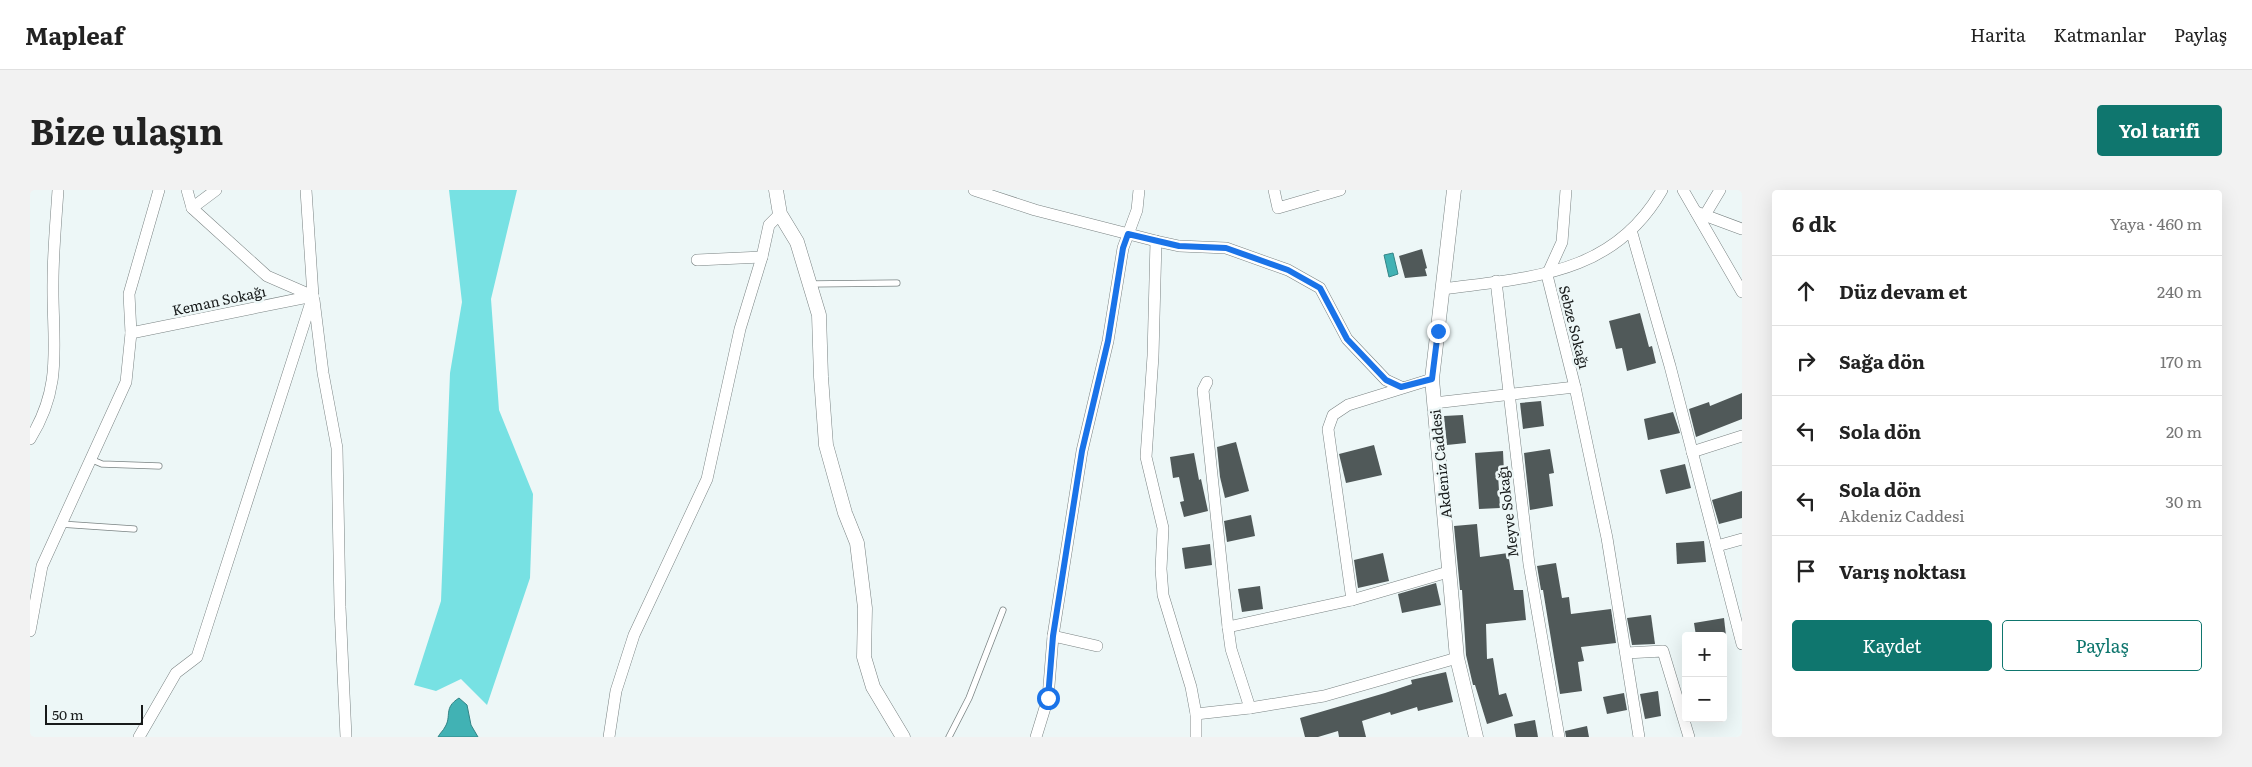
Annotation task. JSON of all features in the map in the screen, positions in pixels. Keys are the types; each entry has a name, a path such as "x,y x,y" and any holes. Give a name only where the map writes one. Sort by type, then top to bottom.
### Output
{"street":[{"path":"30,439 42,417 54,378 56,359 53,283 58,190"},
{"path":"30,631 42,566 126,382 131,333 129,294 159,190"},
{"path":"187,190 192,208 266,276 314,296"},
{"path":"192,208 216,190"},
{"path":"306,190 314,296 323,373 337,448 340,607 346,737"},
{"path":"776,190 780,214 797,242 819,315 826,445 845,513 857,543 862,576 864,657 873,687 903,737"},
{"path":"974,190 1035,210 1156,241 1179,246 1226,248 1288,270 1320,288 1347,339 1386,380 1401,387"},
{"path":"1036,737 1048,698 1053,636 1082,451 1108,341 1123,248 1137,210 1139,190"},
{"path":"1274,190 1278,208 1340,190"},
{"name":"Akdeniz Caddesi","path":"1454,190 1432,379 1457,658 1474,736"},
{"path":"1547,275 1562,242 1566,190"},
{"path":"1443,289 1547,275 1583,261 1616,244 1650,212 1662,190"},
{"path":"1682,190 1701,213 1742,292"},
{"path":"1701,213 1720,190"},
{"path":"1701,213 1742,229"},
{"path":"609,737 616,691 634,635 707,479 733,355 762,257 769,225 780,214"},
{"path":"1631,230 1741,637"},
{"path":"1156,241 1153,356 1146,457 1164,528 1162,569 1164,595 1191,688 1196,714 1196,737"},
{"path":"697,260 762,257"},
{"name":"Sebze Sokağı","path":"1547,275 1575,387 1607,538 1639,737"},
{"name":"Meyve Sokağı","path":"1496,281 1529,564 1558,737"},
{"path":"138,737 176,673 197,657 314,296"},
{"name":"Keman Sokağı","path":"131,333 314,296"},
{"path":"1352,600 1328,429 1333,415 1348,405 1401,387 1432,379"},
{"path":"1207,382 1203,390 1228,627 1231,649 1250,708"},
{"path":"1434,403 1509,396 1575,387"},
{"path":"1692,452 1742,436"},
{"path":"1717,546 1742,539"},
{"path":"1228,627 1352,600 1448,572"},
{"path":"1053,636 1097,646"},
{"path":"1626,653 1664,652 1689,737"},
{"path":"1196,714 1250,708 1324,696 1457,658"}],"lane":[{"path":"810,284 897,283"},
{"path":"90,459 102,464 159,466"},
{"path":"60,524 134,529"},
{"path":"948,737 969,698 1003,610"}],"shaded area":[{"path":"449,190 517,190 491,299 499,410 533,494 530,578 487,705 461,679 436,691 414,685 441,601 450,373 462,302"},
{"path":"1393,253 1398,274 1389,277 1384,255"},
{"path":"459,698 467,705 471,725 478,737 438,737 447,723 451,705"}],"building":[{"path":"1422,249 1427,276 1405,278 1399,256"},
{"path":"1640,313 1649,347 1652,346 1656,363 1627,371 1622,348 1616,349 1609,321"},
{"path":"1742,393 1742,419 1696,437 1689,409 1709,402 1710,406"},
{"path":"1541,401 1544,426 1523,429 1520,403"},
{"path":"1673,412 1680,433 1648,440 1644,419"},
{"path":"1463,415 1466,443 1447,445 1444,416"},
{"path":"1236,442 1249,491 1225,498 1220,477 1217,447"},
{"path":"1374,445 1382,475 1346,483 1339,454"},
{"path":"1550,449 1554,473 1549,474 1553,506 1530,510 1524,453"},
{"path":"1503,451 1504,473 1498,474 1500,508 1479,509 1475,453"},
{"path":"1194,453 1208,511 1184,517 1180,502 1184,501 1179,477 1173,478 1170,457"},
{"path":"1685,464 1691,488 1666,494 1660,470"},
{"path":"1742,491 1742,518 1719,524 1712,500"},
{"path":"1251,515 1255,536 1227,542 1224,521"},
{"path":"1477,524 1480,557 1508,553 1514,590 1523,590 1526,620 1486,624 1487,659 1493,658 1499,695 1506,693 1513,716 1487,724 1475,685 1473,685 1466,655 1462,590 1460,590 1454,526"},
{"path":"1704,541 1706,562 1677,564 1676,543"},
{"path":"1210,544 1212,565 1185,569 1182,548"},
{"path":"1383,553 1389,581 1358,588 1354,560"},
{"path":"1556,563 1562,598 1569,597 1571,614 1611,609 1616,643 1581,647 1584,661 1578,662 1582,691 1560,694 1543,590 1541,590 1537,566"},
{"path":"1436,583 1441,605 1402,613 1398,594"},
{"path":"1260,586 1263,609 1242,612 1238,589"},
{"path":"1651,615 1655,644 1632,645 1627,618"},
{"path":"1724,618 1726,632 1695,632 1694,623"},
{"path":"1446,672 1453,702 1418,711 1417,707 1391,715 1390,712 1362,721 1366,737 1339,737 1338,731 1318,737 1305,737 1300,718 1412,684 1411,680"},
{"path":"1658,691 1661,716 1645,719 1640,694"},
{"path":"1624,693 1627,710 1607,714 1603,697"},
{"path":"1535,720 1538,737 1516,737 1514,724"},
{"path":"1587,726 1589,737 1566,737 1565,731"}],"route":[{"path":"1048,698 1053,636 1082,451 1108,341 1123,248 1128,234 1179,246 1226,248 1288,270 1320,288 1333,309 1347,339 1386,380 1401,387 1432,379 1438,331"}]}
